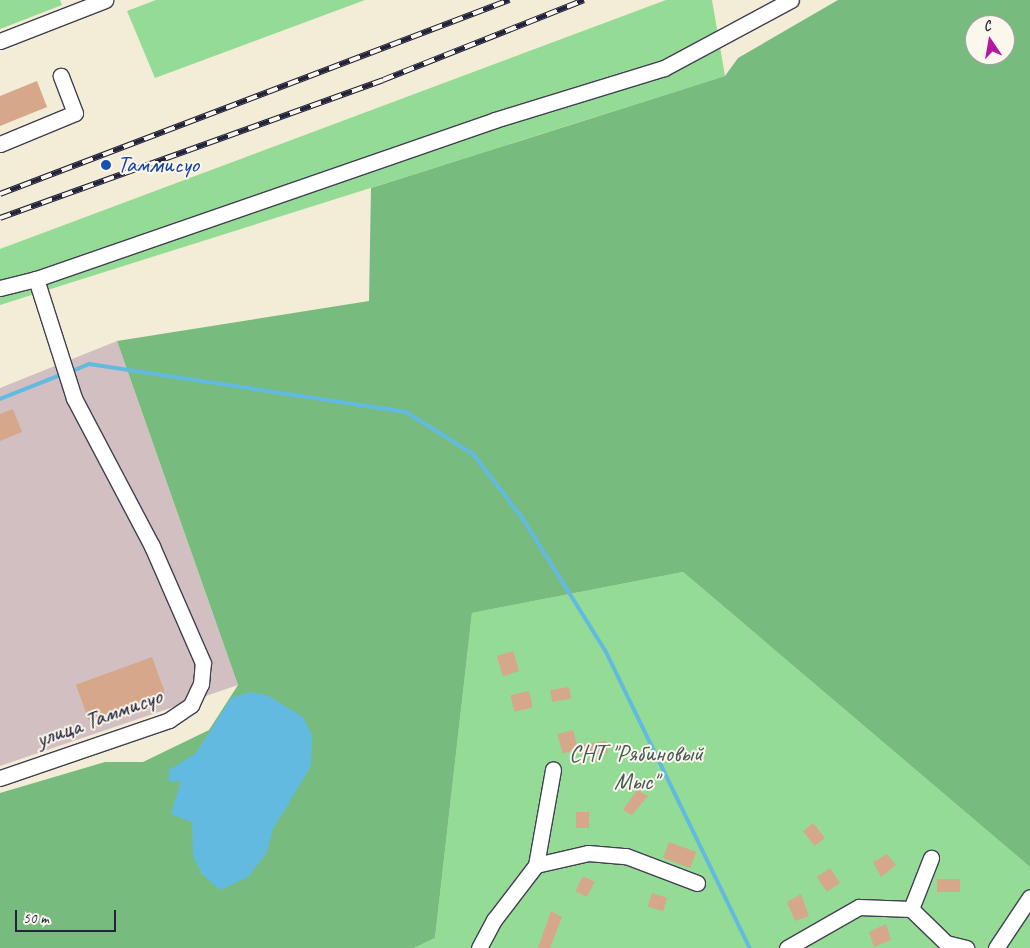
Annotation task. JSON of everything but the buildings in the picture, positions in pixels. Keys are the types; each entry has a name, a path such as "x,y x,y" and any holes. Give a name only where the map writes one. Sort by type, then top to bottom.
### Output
{"street":[{"path":"0,41 105,0"},
{"path":"0,288 36,279 495,120 664,68 791,0"},
{"path":"0,144 75,113 61,76"},
{"name":"улица Таммисуо","path":"0,778 169,720 191,704 201,684 203,663 152,546 74,398 36,279"},
{"path":"479,948 494,920 536,865 553,770"},
{"path":"536,865 588,854 626,856 697,883"},
{"path":"911,909 932,858"},
{"path":"996,948 1030,897"},
{"path":"795,946 859,907 911,909 946,943 966,948"}],"shaded area":[{"path":"117,341 238,685 0,766 0,388"}],"green space":[{"path":"0,0 60,0 62,5 0,29"},
{"path":"156,0 365,0 155,78 127,11"},
{"path":"666,0 712,0 725,76 0,305 0,249"},
{"path":"838,0 1030,0 1030,867 683,572 472,613 435,938 414,948 0,948 0,793 105,762 143,762 209,730 238,685 117,341 369,301 371,188 725,76 738,58"},
{"name":"СНТ \"Рябиновый Мыс\"","path":"683,572 1030,867 1030,948 414,948 435,938 472,613"}],"water":[{"path":"250,692 267,695 303,717 312,735 311,766 273,829 266,854 248,877 220,890 202,874 193,856 192,822 171,814 181,781 169,782 169,770 196,753 231,698"}],"waterway":[{"path":"70,372 89,364 406,412 473,454 523,519 605,650 750,948"},
{"path":"0,399 63,374"}],"railway":[{"path":"0,194 509,0"},
{"path":"0,218 383,80 584,0"}],"place":[{"name":"Таммисуо","path":"106,165"}]}
